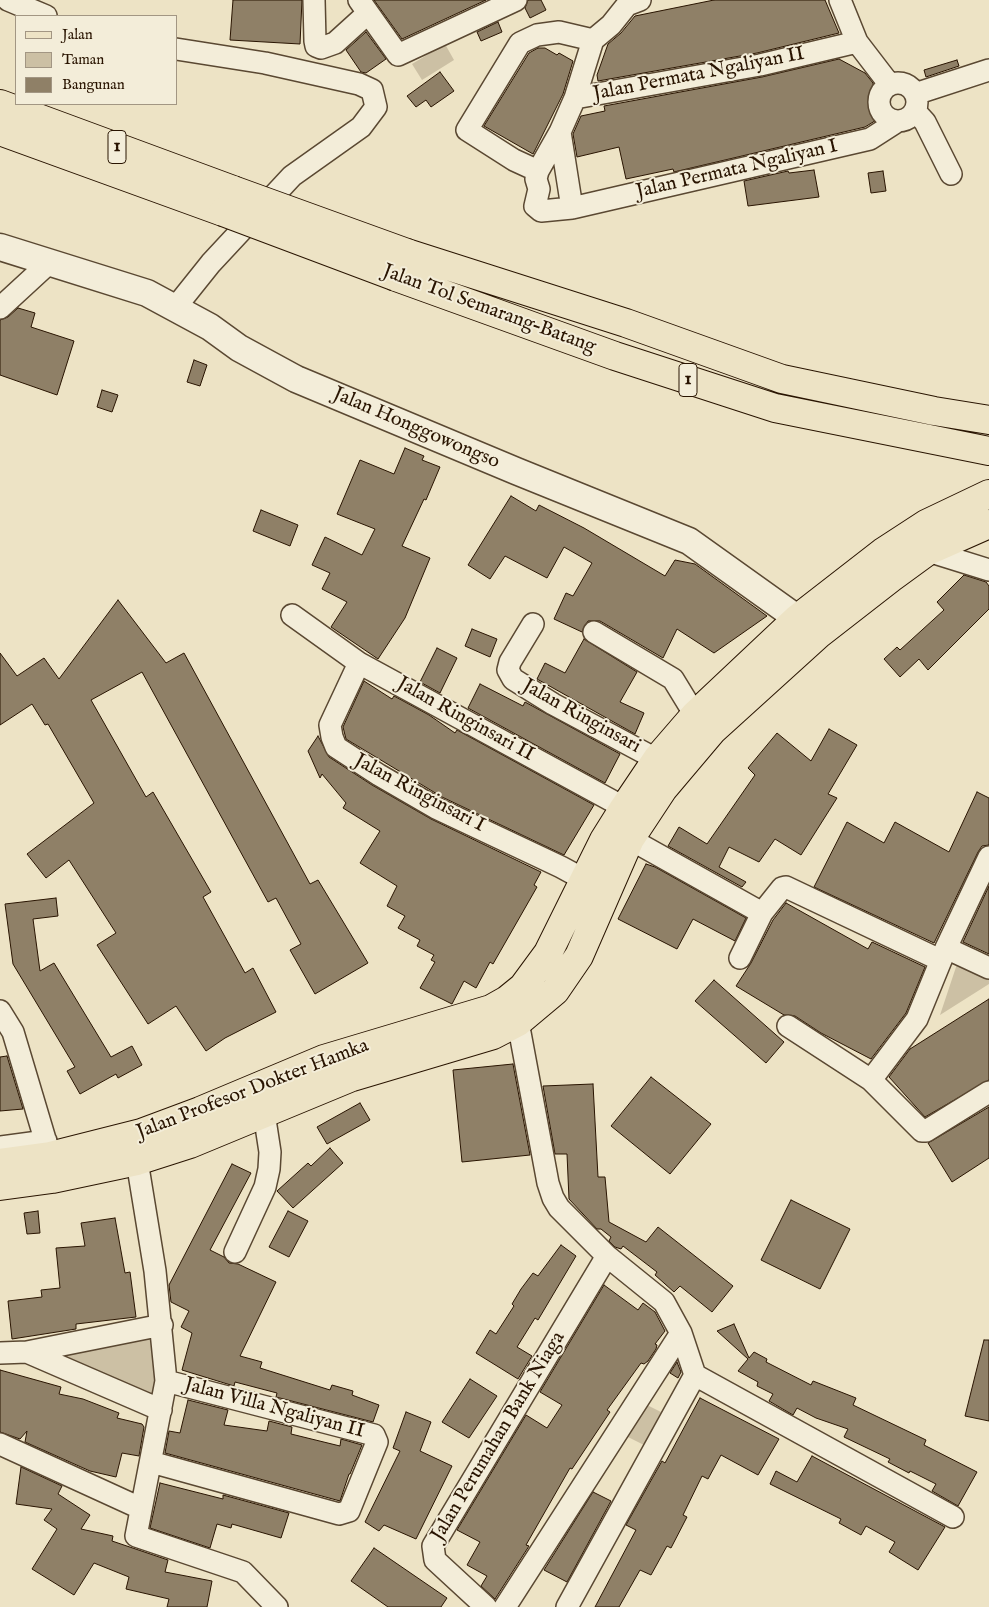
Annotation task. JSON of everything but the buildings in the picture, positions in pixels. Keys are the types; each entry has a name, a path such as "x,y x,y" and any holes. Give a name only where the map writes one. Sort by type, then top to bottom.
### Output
{"main road":[{"name":"Jalan Tol Semarang–Batang","path":"0,104 228,201 402,265 606,353 775,408 989,451"},
{"name":"Jalan Tol Semarang–Batang","path":"0,131 228,201"},
{"name":"Jalan Tol Semarang–Batang","path":"402,265 626,323 782,379 934,411 989,420"},
{"name":"Jalan Profesor Dokter Hamka","path":"0,1186 49,1159 141,1133 264,1113 352,1077 493,1035 518,1022 555,991 574,964 632,822 695,715 798,618 883,552 926,524 989,494"},
{"name":"Jalan Profesor Dokter Hamka","path":"667,765 712,731 819,634 928,551 989,524"},
{"name":"Jalan Profesor Dokter Hamka","path":"0,1163 49,1159 137,1161 324,1059 491,1009 507,1000 523,986 548,953 604,840 632,822"},
{"path":"548,953 574,964"}],"street":[{"path":"8,0 44,15"},
{"path":"314,0 316,46 321,48 329,47 335,43 363,7 398,55 516,0"},
{"path":"575,98 593,40 611,25 627,5 640,0"},
{"path":"840,0 857,42 890,85"},
{"path":"538,171 514,160 467,130 520,43 537,35 559,32 593,40"},
{"name":"Jalan Permata Ngaliyan II","path":"560,132 575,98 760,65 857,42"},
{"path":"175,308 212,263 292,176 361,128 376,107 372,90 359,84 265,63 178,49"},
{"name":"Jalan Permata Ngaliyan I","path":"560,132 538,171 536,179 539,189 535,201 537,209 546,211 572,208 870,139 909,109 989,70"},
{"path":"909,109 886,117 879,106 881,93 890,85 902,83 909,109 925,122 951,174"},
{"path":"560,132 572,208"},
{"name":"Jalan Honggowongso","path":"0,247 130,287 175,308 240,348 296,379 689,541 819,634"},
{"path":"0,308 50,262"},
{"path":"928,551 989,570"},
{"name":"Jalan Ringinsari II","path":"292,615 359,663 632,822 762,913"},
{"name":"Jalan Ringinsari","path":"533,624 510,662 508,670 513,680 553,704 667,765"},
{"path":"594,632 673,679 695,715"},
{"name":"Jalan Ringinsari I","path":"359,663 330,725 336,747 378,775 436,808 562,867 585,880"},
{"path":"871,1080 917,1019 943,954 989,857"},
{"path":"740,958 762,913 782,888 790,887 882,934 989,968"},
{"path":"0,1011 12,1032 49,1159"},
{"path":"518,1022 548,1183 553,1198 559,1208 607,1256 664,1302 681,1333 695,1375 953,1517"},
{"path":"788,1026 871,1080 920,1130 925,1131 989,1092"},
{"path":"234,1252 265,1187 269,1169 270,1152 264,1113"},
{"path":"0,1147 49,1159"},
{"path":"137,1161 162,1324 166,1381 162,1410 140,1508 136,1536 243,1572 277,1607"},
{"name":"Jalan Perumahan Bank Niaga","path":"486,1607 435,1560 433,1546 607,1256"},
{"path":"0,1353 27,1352 162,1324"},
{"path":"505,1607 681,1333"},
{"path":"27,1352 162,1410"},
{"path":"567,1607 695,1375"},
{"name":"Jalan Villa Ngaliyan II","path":"151,1462 339,1514 346,1514 349,1511 377,1442 374,1435 166,1381"},
{"path":"0,1444 140,1508"}],"green space":[{"path":"445,44 454,60 422,80 412,64"},
{"path":"958,961 989,974 989,984 940,1015"},
{"path":"156,1328 155,1407 60,1358"},
{"path":"643,1403 661,1412 644,1445 626,1436"}]}
